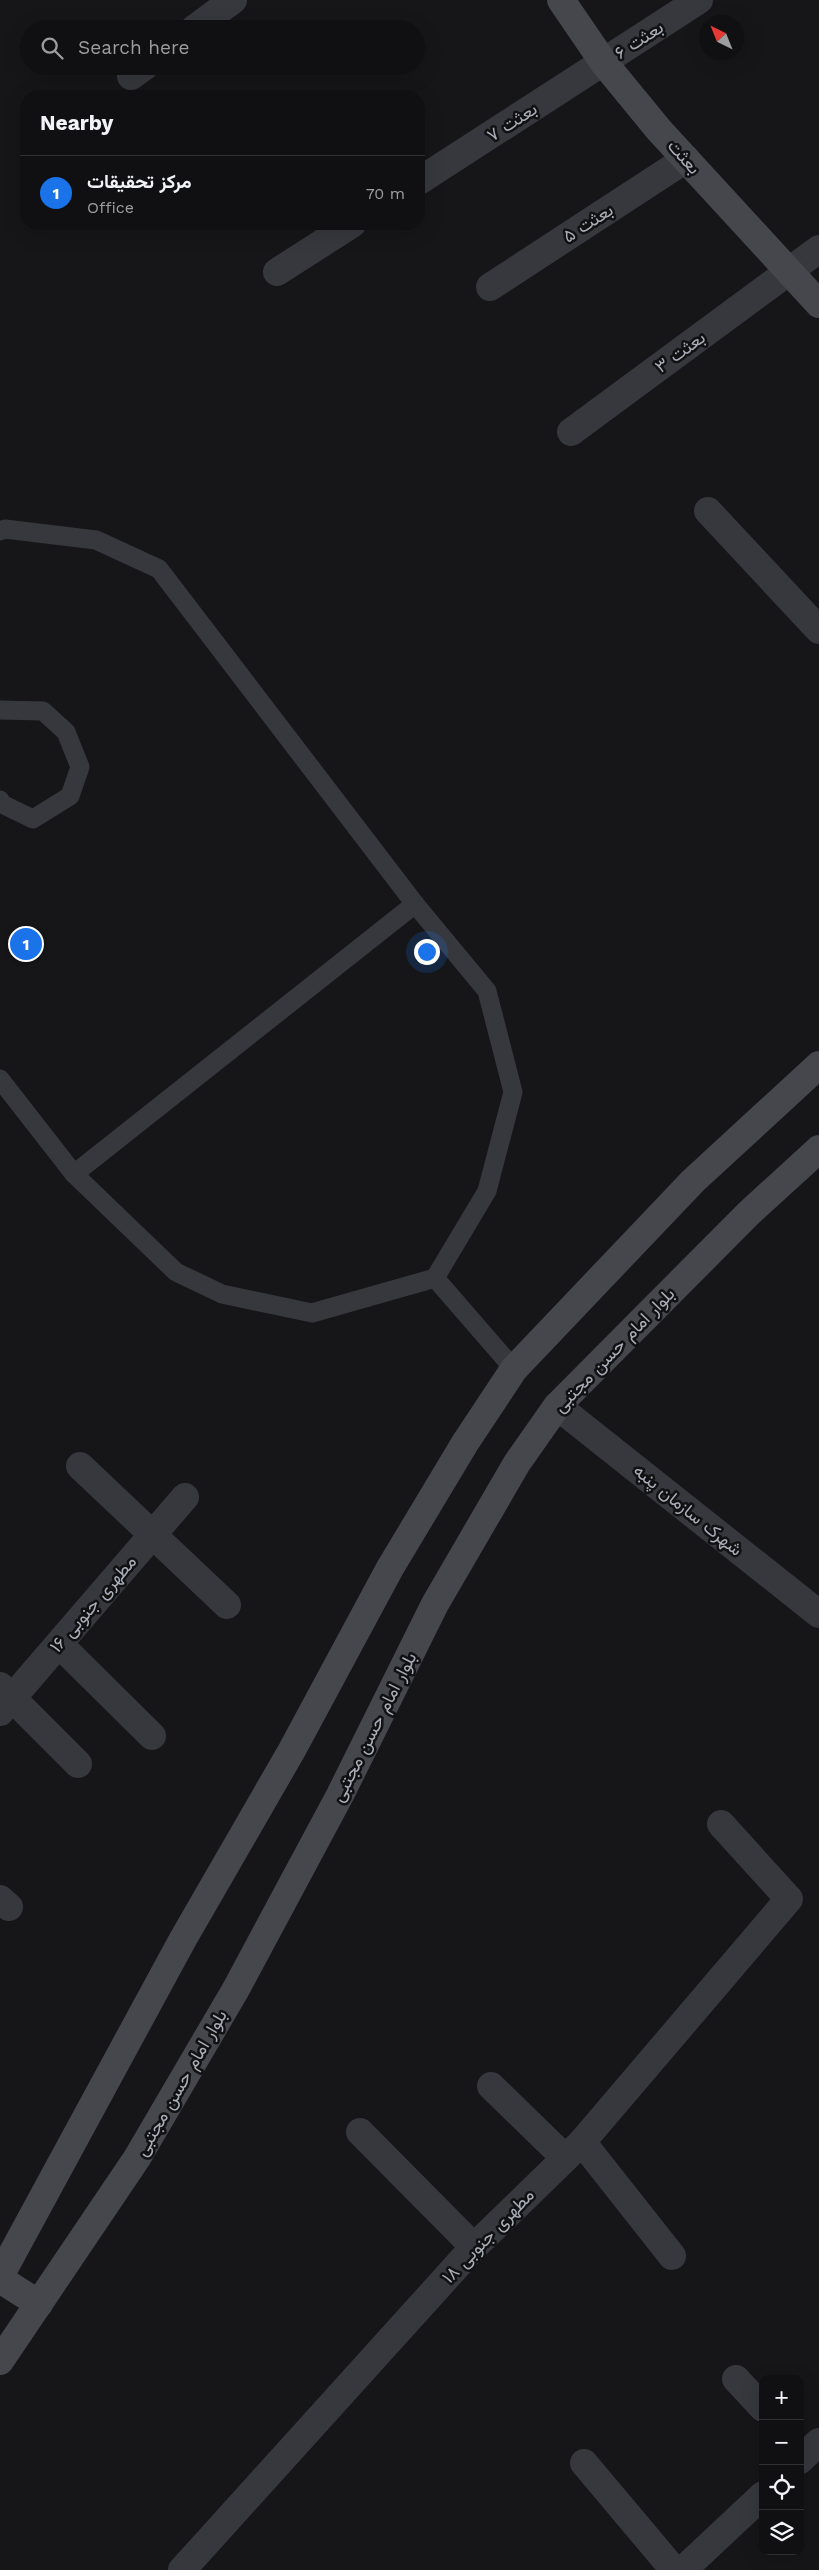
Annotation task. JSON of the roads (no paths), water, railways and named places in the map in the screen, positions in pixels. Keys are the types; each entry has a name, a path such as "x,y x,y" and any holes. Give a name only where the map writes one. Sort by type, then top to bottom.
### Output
{"main road":[{"name":"بعثت","path":"562,0 604,63 686,159 819,304"},
{"path":"39,2304 0,2278 183,1938 292,1750 390,1568 460,1451 514,1369 693,1181 819,1065"},
{"name":"بلوار امام حسن مجتبی","path":"0,2361 137,2158 232,1998 340,1795 435,1604 517,1463 557,1406 749,1212 819,1149"}],"street":[{"path":"206,20 233,0"},
{"name":"۶ بعثت","path":"604,63 699,0"},
{"name":"۷ بعثت","path":"425,177 604,63"},
{"name":"۵ بعثت","path":"490,287 686,159"},
{"path":"277,272 343,230"},
{"name":"۳ بعثت","path":"571,432 819,249"},
{"path":"708,511 819,630"},
{"name":"شهرک سازمان پنبه","path":"557,1406 819,1614"},
{"path":"80,1466 227,1605"},
{"name":"۱۶ مطهری جنوبی","path":"4,1699 59,1644 185,1497"},
{"path":"59,1644 152,1736"},
{"path":"4,1699 78,1764"},
{"name":"۱۸ مطهری جنوبی","path":"182,2570 474,2247 573,2150 789,1899 721,1824"},
{"path":"491,2086 573,2150 672,2256"},
{"path":"360,2132 474,2247"},
{"path":"736,2379 759,2404"},
{"path":"584,2463 674,2570"},
{"path":"683,2570 759,2499"}],"lane":[{"path":"0,532 5,529 96,540 159,569 414,904 487,991 513,1092 487,1191 435,1278 312,1313 222,1294 176,1272 74,1174 0,1079"},
{"path":"0,710 43,712 66,732 80,768 70,796 33,819 2,804 0,800"},
{"path":"74,1174 414,904"},
{"path":"435,1278 514,1369"}],"place":[{"name":"مرکز تحقیقات","path":"26,944"}]}
